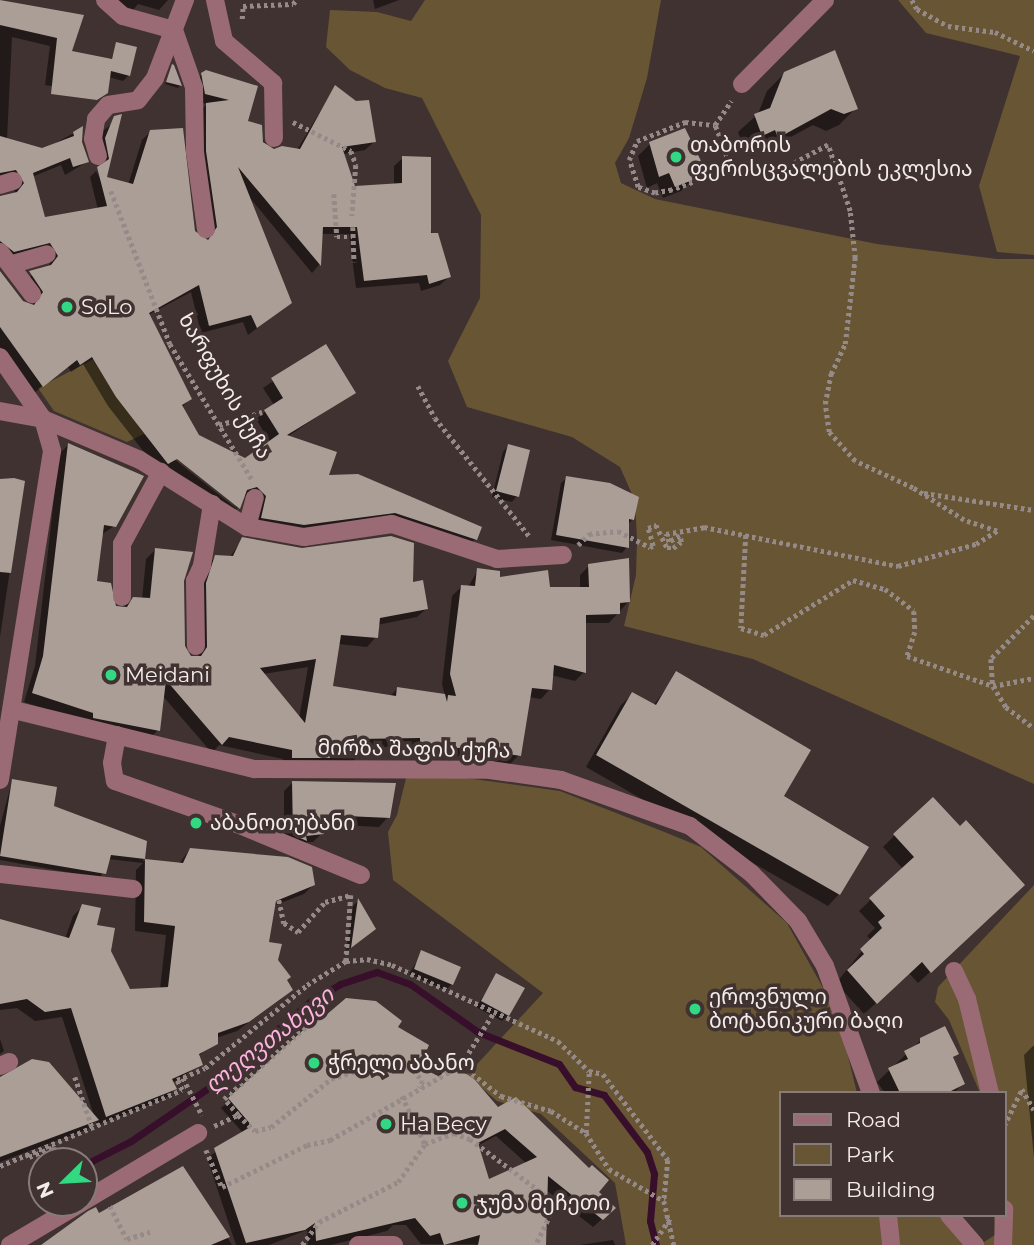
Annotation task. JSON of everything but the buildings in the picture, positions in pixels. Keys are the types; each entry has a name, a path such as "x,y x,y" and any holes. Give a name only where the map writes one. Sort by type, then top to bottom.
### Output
{"street":[{"path":"105,0 123,16 174,30"},
{"path":"98,156 93,139 96,119 108,105 138,100 155,78 185,0"},
{"path":"215,0 224,41 273,83 275,129"},
{"path":"742,84 825,0"},
{"path":"174,30 194,87 195,152 206,229"},
{"path":"6,258 47,254"},
{"path":"6,258 32,294"},
{"path":"0,357 43,419 52,451 14,710 0,780"},
{"path":"0,411 43,419 161,472 247,527 304,537 392,524 497,559 565,549"},
{"path":"121,597 122,544 161,472"},
{"path":"247,527 255,498"},
{"path":"196,646 195,581 202,566 212,504"},
{"name":"მირზა შაფის ქუჩა","path":"14,710 255,769 490,770 561,780 690,826 752,874 799,921 825,967 870,1091"},
{"path":"117,735 112,763 115,781 361,875"},
{"path":"0,874 133,889"},
{"path":"954,971 967,999 990,1091"},
{"path":"98,1192 201,1127"},
{"path":"10,1245 57,1217"},
{"path":"888,1217 891,1245"},
{"path":"951,1217 975,1245"},
{"path":"1003,1245 1004,1217"},
{"path":"358,1245 394,1245"}],"path":[{"path":"243,6 293,4 296,0"},
{"path":"912,0 917,9 948,26 995,32 1034,51"},
{"path":"715,125 742,84"},
{"path":"565,549 579,544 589,534 618,531 635,544 650,547 653,546 648,534 652,525 659,528 667,548 681,542 671,534 704,527 898,566 976,544 997,531 964,520 920,492 855,461 829,432 825,404 831,374 845,344 855,258 850,211 828,145 776,173 746,163 672,190 655,193 638,187 629,160 637,141 685,122 715,125"},
{"path":"275,129 302,123 351,151 356,164 352,216"},
{"path":"715,125 731,169"},
{"name":"ხარფუხის ქუჩა","path":"111,191 170,344 253,478 255,498"},
{"path":"334,194 337,237 352,237"},
{"path":"352,227 354,262"},
{"path":"418,386 435,418 534,541"},
{"path":"219,425 262,412"},
{"path":"920,492 1034,510"},
{"path":"746,535 739,602 741,628 764,635 853,580 885,589 914,611 915,632 907,656 993,686 1034,678"},
{"path":"565,549 579,544"},
{"path":"1034,616 991,659 993,686 1006,707 1034,728"},
{"path":"279,900 284,923 298,932 325,902 351,895 346,961"},
{"path":"0,1166 182,1090 177,1080 184,1080 205,1068 307,985 346,961 367,958 391,965 558,1041 589,1071 603,1074 668,1160 664,1201 674,1245"},
{"path":"209,1157 222,1187 307,1145 330,1140 402,1096 451,1071 494,1012"},
{"path":"317,1016 224,1099 255,1131 271,1127 331,1079 394,1059 413,1070 423,1081 419,1088"},
{"path":"460,1062 501,1096 551,1111 586,1133 609,1169 664,1201"},
{"path":"586,1133 589,1071"},
{"path":"75,1077 92,1127"},
{"path":"184,1080 201,1127 238,1115"},
{"path":"1006,1122 1022,1088 1034,1110"},
{"path":"402,1096 425,1144"},
{"path":"302,1245 319,1222 398,1182 425,1144 454,1133 470,1139 549,1199 551,1214 536,1245"},
{"path":"113,1212 127,1239 150,1232"},
{"path":"652,1245 670,1218"}],"green space":[{"path":"425,0 661,0 647,78 629,138 615,163 621,183 655,199 877,244 997,259 1034,259 1034,784 753,659 624,626 636,575 637,540 635,501 620,467 572,437 467,407 448,361 480,298 481,215 422,98 385,88 350,70 326,47 330,10 377,12 411,21"},
{"path":"898,0 1034,0 1034,255 997,252 979,186 1020,56 926,33"},
{"path":"113,349 118,396 144,434 127,442 54,411 38,388"},
{"name":"ეროვნული ბოტანიკური ბაღი","path":"408,770 560,791 701,847 787,923 838,1015 857,1091 778,1091 778,1217 960,1217 981,1244 995,1235 994,1217 1006,1217 1006,1091 979,1091 949,1020 935,1002 938,987 1034,885 1034,1245 626,1245 615,1183 541,1114 497,1101 467,1075 543,993 393,880 388,832 397,815"}],"waterway":[{"name":"ლეღვთახევი","path":"98,1158 131,1141 211,1086 311,1001 340,984 377,972 410,984 478,1032 559,1064 575,1087 604,1095 647,1152 654,1174 650,1221 656,1245"}],"place":[{"name":"თაბორის ფერისცვალების ეკლესია","path":"676,157"},
{"name":"SoLo","path":"67,307"},
{"name":"Meidani","path":"111,675"},
{"name":"აბანოთუბანი","path":"196,823"},
{"name":"ეროვნული ბოტანიკური ბაღი","path":"695,1009"},
{"name":"ჭრელი აბანო","path":"314,1063"},
{"name":"На Весу","path":"386,1124"},
{"name":"ჯუმა მეჩეთი","path":"462,1203"}]}
